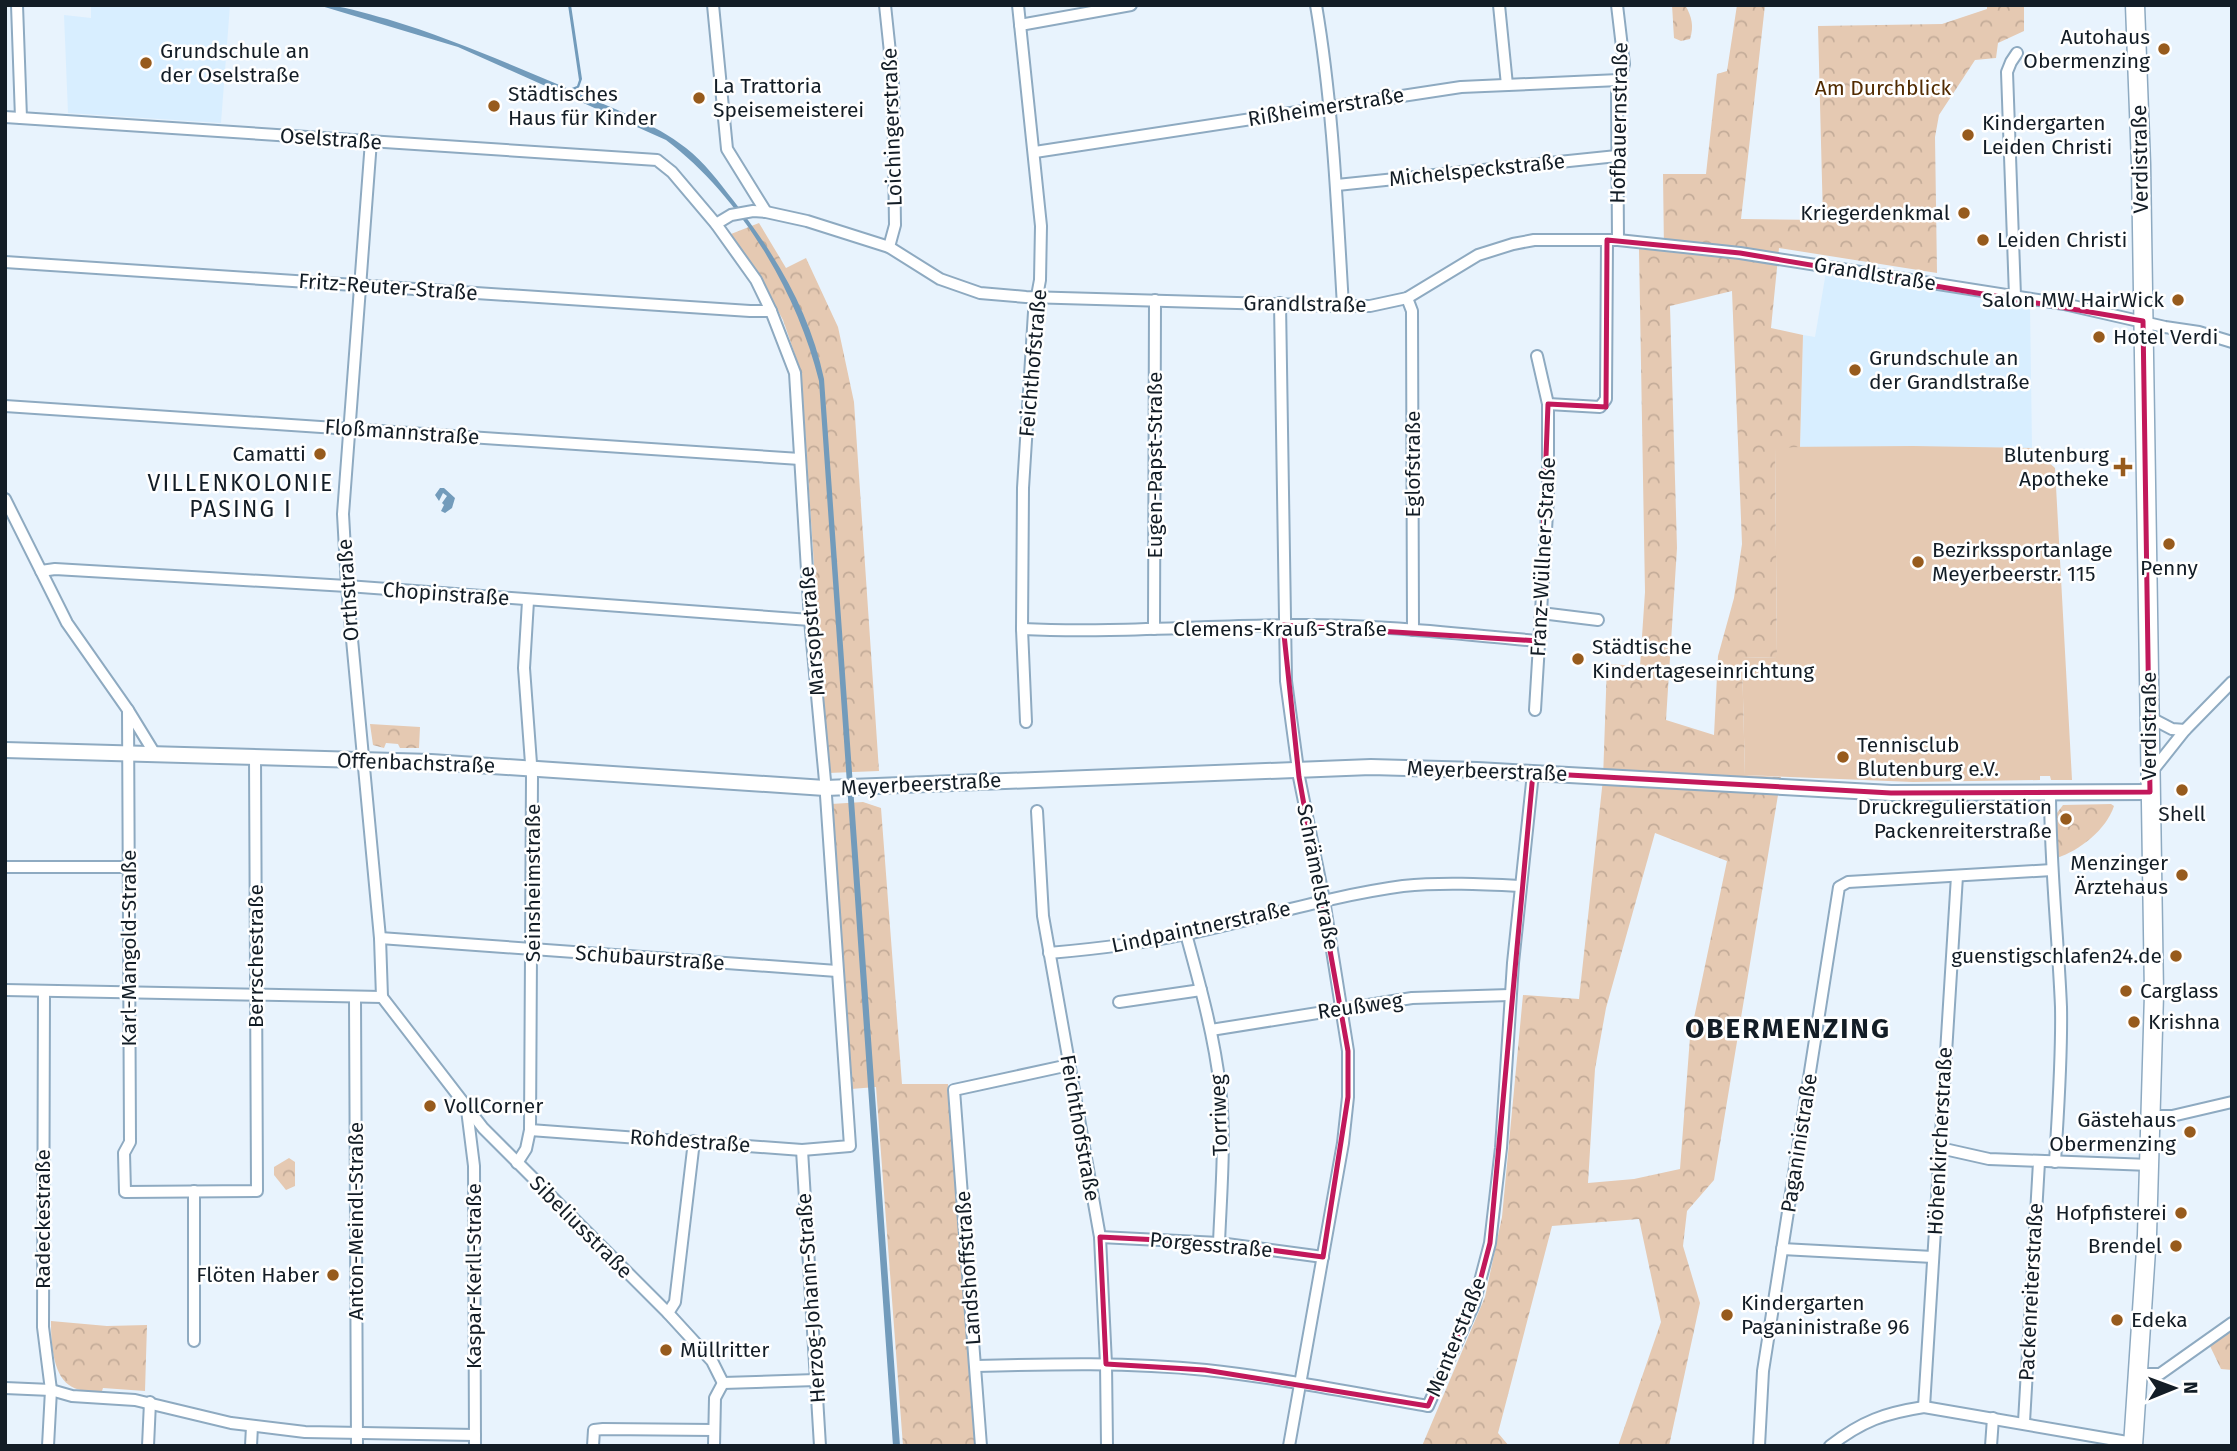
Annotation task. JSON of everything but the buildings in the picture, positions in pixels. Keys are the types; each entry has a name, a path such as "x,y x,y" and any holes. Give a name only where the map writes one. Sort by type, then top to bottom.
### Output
{"main road":[{"name":"Verdistraße","path":"2133,1444 2150,1165 2154,994 2141,163 2135,5"}],"street":[{"path":"17,5 21,118"},
{"path":"713,5 727,149 766,212"},
{"name":"Loichingerstraße","path":"885,5 893,82 895,225 889,247"},
{"name":"Feichthofstraße","path":"1018,5 1041,226 1040,280 1023,488 1022,629 1026,722"},
{"path":"1020,25 1131,5"},
{"path":"1316,5 1337,185 1343,306"},
{"path":"1499,5 1507,85"},
{"name":"Hofbauernstraße","path":"1612,240 1619,80 1624,64 1617,5"},
{"path":"2015,296 2007,72 2017,53"},
{"name":"Rißheimerstraße","path":"1035,152 1461,87 1619,80"},
{"name":"Oselstraße","path":"5,117 657,160"},
{"name":"Orthstraße","path":"370,141 343,514 346,586 380,938 382,997"},
{"name":"Michelspeckstraße","path":"1337,185 1617,156"},
{"name":"Marsopstraße","path":"657,160 672,172 716,224 756,280 795,373 810,620 832,788 837,971 850,1146"},
{"name":"Grandlstraße","path":"716,224 731,215 753,211 824,226 889,247 940,279 980,293 1037,298 1343,306 1370,306 1407,298 1488,250 1534,240 1612,240 1740,253 2015,296 2199,332 2232,342"},
{"path":"1548,404 1600,407 1606,399 1612,240"},
{"name":"Fritz-Reuter-Straße","path":"5,261 771,311"},
{"name":"Eglofstraße","path":"1407,298 1412,311 1413,630"},
{"name":"Eugen-Papst-Straße","path":"1154,629 1155,300"},
{"name":"Schrämelstraße","path":"1280,303 1283,625 1286,681 1298,768 1324,900 1348,1051 1348,1097 1289,1446"},
{"name":"Franz-Wüllner-Straße","path":"1535,710 1548,497 1548,404 1537,356"},
{"name":"Floßmannstraße","path":"5,406 800,459"},
{"path":"5,499 67,623 128,710 155,754"},
{"name":"Chopinstraße","path":"41,571 55,569 346,586 810,620"},
{"name":"Seinsheimstraße","path":"517,1163 526,1149 530,1130 533,949 531,767 524,668 528,601"},
{"path":"1541,614 1598,620"},
{"name":"Clemens-Krauß-Straße","path":"1022,629 1083,632 1283,625 1413,630 1539,640"},
{"path":"2149,784 2185,730 2232,682"},
{"name":"Karl-Mangold-Straße","path":"128,710 130,1142 124,1153 125,1192 194,1191"},
{"path":"2149,718 2172,729 2185,730"},
{"name":"Offenbachstraße","path":"5,750 531,767 832,788"},
{"name":"Berrschestraße","path":"194,1191 257,1191 255,756"},
{"name":"Meyerbeerstraße","path":"832,788 1298,768 1433,768 1891,793 2050,792 2149,784"},
{"name":"Menterstraße","path":"975,1367 1106,1364 1205,1370 1300,1383 1428,1406 1474,1304 1490,1242 1501,1148 1510,995 1533,773"},
{"path":"2050,792 2061,1008 2060,1083 2054,1162"},
{"name":"Feichthofstraße","path":"1037,811 1043,916 1100,1237 1107,1446"},
{"path":"5,867 130,867"},
{"name":"Paganinistraße","path":"1759,1446 1763,1371 1839,887 1848,882 2052,870"},
{"name":"Höhenkircherstraße","path":"1924,1407 1957,876"},
{"name":"Lindpaintnerstraße","path":"1049,953 1138,943 1186,934 1324,900 1405,886 1520,886"},
{"name":"Torriweg","path":"1186,934 1211,1030 1220,1090 1222,1142 1219,1243"},
{"name":"Schubaurstraße","path":"380,938 837,971"},
{"path":"1119,1002 1201,989"},
{"path":"5,990 382,997"},
{"name":"Radeckestraße","path":"44,991 43,1327 51,1390 48,1446"},
{"name":"Reußweg","path":"1211,1030 1412,998 1510,995"},
{"name":"Anton-Meindl-Straße","path":"355,997 356,1446"},
{"name":"Sibeliusstraße","path":"382,997 483,1128 668,1313 712,1362 723,1383"},
{"name":"Landshoffstraße","path":"981,1446 954,1090 1069,1065"},
{"path":"2151,1116 2172,1115 2232,1102"},
{"name":"Kaspar-Kerll-Straße","path":"466,1107 474,1166 475,1440"},
{"name":"Rohdestraße","path":"530,1130 802,1150 850,1146"},
{"path":"668,1313 675,1302 694,1141"},
{"path":"1940,1147 1989,1159 2150,1165"},
{"name":"Herzog-Johann-Straße","path":"802,1150 820,1446"},
{"name":"Packenreiterstraße","path":"2024,1422 2039,1162"},
{"path":"194,1191 194,1341"},
{"name":"Porgesstraße","path":"1100,1237 1219,1243 1322,1257"},
{"path":"1782,1249 1933,1257"},
{"path":"2139,1374 2161,1374 2232,1323"},
{"path":"714,1446 715,1398 723,1383 816,1380"},
{"path":"5,1388 51,1390 72,1396 150,1402 209,1418 305,1432 475,1440"},
{"path":"148,1446 150,1402"},
{"path":"1830,1446 1850,1430 1874,1418 1890,1412 1924,1407 2024,1422 2133,1444"},
{"path":"1991,1446 1993,1418"},
{"path":"251,1446 253,1426"},
{"path":"593,1446 594,1430 714,1430"}],"highlighted area":[{"path":"1607,240 1740,253 2143,321 2150,792 1891,793 1533,773 1490,1243 1474,1304 1428,1406 1205,1370 1106,1364 1100,1237 1219,1243 1323,1257 1348,1097 1348,1051 1299,777 1283,625 1539,641 1548,404 1606,407"}],"shaded area":[{"name":"Grundschule an der Oselstraße","path":"91,5 230,5 221,123 68,113 64,15 91,18"},
{"path":"1826,272 2030,306 2032,448 1800,447 1803,335 1815,337"}],"green space":[{"path":"1672,5 1685,5 1691,18 1690,39 1681,41 1674,38"},
{"name":"Am Durchblick","path":"1737,5 1765,5 1741,219 1823,220 1818,26 1942,24 1987,9 1987,5 2024,5 2024,31 1998,43 1996,58 1975,60 1939,115 1935,137 1937,273 1779,248 1771,328 1803,335 1800,447 1775,448 1777,657 1742,658 1745,775 1781,777 1714,1180 1687,1211 1683,1246 1700,1303 1669,1446 1618,1446 1661,1322 1639,1219 1552,1226 1498,1433 1509,1446 1422,1446 1485,1297 1502,1217 1523,995 1579,999 1603,779 1607,664 1640,666 1645,592 1639,249 1664,251 1663,174 1706,174 1717,74 1727,71","holes":["1732,291 1742,544 1734,598 1718,656 1714,735 1666,720 1677,548 1670,306","1655,833 1727,861 1690,1037 1680,1169 1634,1179 1588,1183 1595,1069 1606,1008"]},
{"path":"759,223 786,268 806,258 838,327 854,402 879,771 828,773 801,372 783,320 756,270 731,234"},
{"name":"Bezirkssportanlage Meyerbeerstr. 115","path":"1775,447 2032,448 2055,468 2072,780 2051,780 2050,776 2040,776 2040,780 1913,782 1745,775 1742,658 1777,657"},
{"path":"370,724 420,727 419,748 400,748 398,744 386,743 384,748 373,745"},
{"path":"863,802 881,808 902,1084 948,1084 976,1446 903,1446 876,1087 851,1089 831,804"},
{"path":"2063,805 2114,806 2110,815 2099,831 2074,850 2057,858 2057,813"},
{"path":"289,1158 295,1162 295,1186 286,1190 274,1175 274,1167"},
{"path":"51,1321 107,1326 147,1325 145,1391 103,1388 102,1391 85,1391 69,1385 63,1380 56,1364"},
{"path":"2232,1329 2232,1370 2221,1369 2210,1346"}],"water":[{"path":"318,5 336,6 410,26 569,89 577,86 579,80 568,5 571,5 582,79 577,93 661,131 686,148 711,172 777,262 810,330 824,379 900,1446 893,1446 819,381 796,313 762,248 741,217 693,163 666,140 458,47"},
{"path":"440,488 444,488 455,498 452,508 445,513 441,511 447,496 443,493 439,501 435,495"}],"place":[{"name":"Autohaus Obermenzing","path":"2164,49"},
{"name":"Grundschule an der Oselstraße","path":"146,63"},
{"name":"La Trattoria Speisemeisterei","path":"699,98"},
{"name":"Städtisches Haus für Kinder","path":"494,106"},
{"name":"Kindergarten Leiden Christi","path":"1968,135"},
{"name":"Kriegerdenkmal","path":"1964,213"},
{"name":"Leiden Christi","path":"1983,240"},
{"name":"Salon MW HairWick","path":"2178,300"},
{"name":"Hotel Verdi","path":"2099,337"},
{"name":"Grundschule an der Grandlstraße","path":"1855,370"},
{"name":"Camatti","path":"320,454"},
{"name":"Blutenburg Apotheke","path":"2123,467"},
{"name":"Penny","path":"2169,544"},
{"name":"Bezirkssportanlage Meyerbeerstr. 115","path":"1918,562"},
{"name":"Städtische Kindertageseinrichtung","path":"1578,659"},
{"name":"Tennisclub Blutenburg e.V.","path":"1843,757"},
{"name":"Shell","path":"2182,790"},
{"name":"Druckregulierstation Packenreiterstraße","path":"2066,819"},
{"name":"Menzinger Ärztehaus","path":"2182,875"},
{"name":"guenstigschlafen24.de","path":"2176,956"},
{"name":"Carglass","path":"2126,991"},
{"name":"Krishna","path":"2134,1022"},
{"name":"VollCorner","path":"430,1106"},
{"name":"Gästehaus Obermenzing","path":"2190,1132"},
{"name":"Hofpfisterei","path":"2181,1213"},
{"name":"Brendel","path":"2176,1246"},
{"name":"Flöten Haber","path":"333,1275"},
{"name":"Kindergarten Paganinistraße 96","path":"1727,1315"},
{"name":"Edeka","path":"2117,1320"},
{"name":"Müllritter","path":"666,1350"}],"district":[{"name":"VILLENKOLONIE PASING I","path":"241,496"},
{"name":"OBERMENZING","path":"1788,1028"}]}
